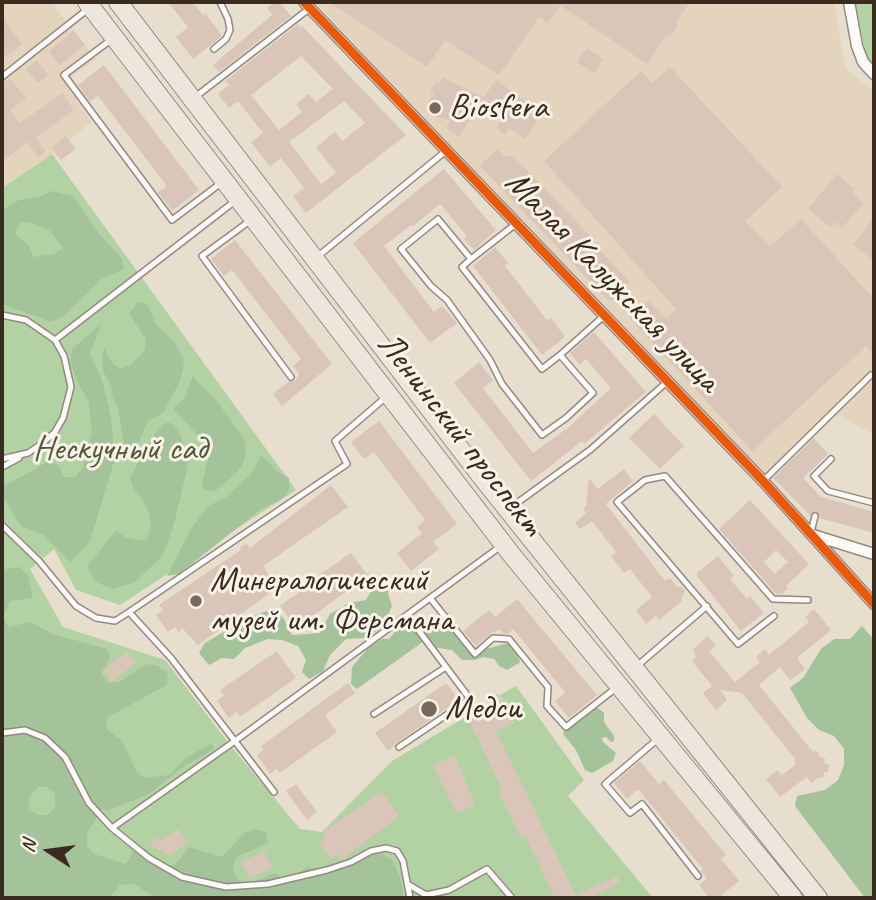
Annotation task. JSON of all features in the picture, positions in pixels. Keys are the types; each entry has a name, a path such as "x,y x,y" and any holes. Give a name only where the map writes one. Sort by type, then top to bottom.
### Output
{"main road":[{"name":"Ленинский проспект","path":"118,2 508,510 818,898"},
{"name":"Ленинский проспект","path":"89,4 105,44 224,181 504,544 793,898"}],"street":[{"path":"849,2 856,46 863,62 874,74"},
{"name":"Малая Калужская улица","path":"307,5 763,481 874,604"},
{"path":"810,535 874,554"}],"lane":[{"path":"214,49 226,39 230,30 220,2"},
{"path":"2,76 89,4"},
{"path":"192,100 307,5"},
{"path":"105,44 64,75 172,220 224,181"},
{"path":"314,258 447,150"},
{"path":"55,340 238,199"},
{"path":"253,219 202,256 291,377"},
{"path":"471,259 438,219 401,249 431,286 447,300 490,360 502,384 542,435 593,393 560,355"},
{"path":"517,223 462,267 542,369 605,315"},
{"path":"2,315 26,320 55,340 64,356 71,387 64,418 55,432 28,453 2,467"},
{"path":"763,481 872,375"},
{"path":"508,510 590,450 668,381"},
{"path":"2,525 39,561 76,606 96,618 115,621 347,464 335,441 389,394"},
{"path":"2,459 28,453"},
{"path":"831,459 814,476 828,491 874,503"},
{"path":"774,616 738,644 617,502 645,480 665,476 773,599 808,600"},
{"path":"821,497 828,491"},
{"path":"810,535 815,516"},
{"path":"112,828 504,544"},
{"path":"430,598 475,654 493,638 509,639 548,687 547,706 566,727 620,685"},
{"path":"634,668 707,606"},
{"path":"129,612 171,658 274,792"},
{"path":"400,747 470,699 407,615"},
{"path":"374,714 446,667"},
{"path":"2,733 25,730 45,738 65,757 89,803 112,828 166,869 182,877 226,887 268,884 327,870 351,862 371,850 386,848 397,851 402,861 410,898"},
{"path":"662,736 605,784 630,813 642,804 698,876"},
{"path":"409,885 426,895 449,890 486,869 512,898"}],"shaded area":[{"path":"2,2 51,2 96,59 64,82 91,122 52,154 2,188"},
{"path":"315,2 834,2 845,68 874,91 874,435 835,413 766,480"}],"green space":[{"path":"855,2 874,2 874,66 866,56"},
{"name":"Нескучный сад","path":"52,154 296,490 120,605 76,590 54,549 30,569 63,627 165,660 230,745 300,829 322,832 392,761 490,702 494,706 503,700 500,695 516,686 584,780 568,796 653,898 2,898 2,188"},
{"path":"52,191 73,196 99,234 122,258 124,269 103,278 62,317 51,322 2,304 2,213 10,204","holes":["22,222 49,230 63,248 54,254 33,257 29,246 15,231"]},
{"path":"137,303 148,305 155,323 175,343 184,364 180,381 166,408 163,413 148,421 131,459 126,457 118,409 103,371 102,358 104,347 112,363 121,369 132,364 145,350 146,339 129,314"},
{"path":"101,324 90,354 102,380 111,417 115,458 90,541 71,562 42,534 21,526 2,495 2,487 47,462 58,465 64,477 75,477 83,468 92,433 89,402 70,362 72,349"},
{"path":"193,375 216,400 244,439 246,450 244,462 237,472 214,492 203,488 202,483 208,459 204,442 173,409 185,397"},
{"path":"165,423 171,423 179,431 188,465 174,524 163,555 134,583 112,589 96,582 87,566 116,531 125,537 141,541 147,539 151,527 150,515 133,489 130,477 157,431"},
{"path":"261,455 278,472 289,478 289,490 282,499 261,509 179,574 167,576 191,529 208,506 225,498 251,474"},
{"path":"19,567 28,575 33,598 10,601 3,617 8,627 31,622 53,634 107,649 110,658 101,674 108,683 119,682 147,664 158,666 168,674 167,685 108,717 106,728 123,742 136,771 144,778 169,775 186,758 212,743 214,749 184,766 149,794 107,811 103,808 87,833 87,845 94,854 126,864 137,845 147,850 163,865 175,865 189,847 222,857 244,833 255,829 266,832 268,843 236,857 233,869 238,879 248,884 275,873 284,880 289,880 307,867 329,870 366,853 383,854 393,861 400,877 404,898 156,898 134,884 120,885 108,898 2,898 2,572 8,568","holes":["38,787 47,787 55,794 55,808 47,815 38,815 30,809 28,799"]},
{"path":"380,575 390,577 388,594 392,606 383,627 365,638 346,639 330,655 323,671 309,679 302,672 306,660 298,646 282,640 268,639 245,648 234,659 222,658 209,665 199,653 205,643 247,618 267,611 283,617 292,635 320,633 330,614 349,603 366,600"},
{"path":"440,617 466,646 486,649 508,643 514,649 519,663 507,670 499,666 494,659 483,657 462,660 452,650 432,647 424,641 357,689 351,684 352,667 368,648 382,639 389,639 399,627 422,627"},
{"path":"862,626 874,640 874,898 865,898 795,806 797,796 825,790 838,780 844,765 844,749 834,736 819,730 807,718 790,688 803,678 821,649 834,639 850,639"},
{"path":"597,707 604,713 604,722 614,736 614,741 611,742 606,737 602,738 603,742 616,753 613,761 592,773 585,770 576,750 563,734 567,726"}],"building":[{"path":"168,2 192,2 204,16 206,14 222,36 193,59 176,37 188,27"},
{"path":"280,2 291,16 219,72 213,65 272,15 267,8"},
{"path":"329,2 690,2 675,23 678,25 669,38 666,36 647,64 560,5 548,23 539,17 499,75 445,40 427,67"},
{"path":"2,18 22,44 2,59"},
{"path":"298,24 406,135 306,213 293,196 304,188 281,158 270,167 251,142 263,133 238,101 229,108 218,94 229,85 225,81","holes":["301,56 333,89 316,102 309,94 296,104 302,112 279,130 251,95","344,101 365,123 342,141 335,132 316,147 336,173 321,184 289,142"]},
{"path":"74,31 85,45 60,65 49,51"},
{"path":"587,48 603,59 594,73 577,62"},
{"path":"37,60 48,75 38,83 26,69"},
{"path":"104,65 199,190 172,211 158,192 167,186 98,96 90,102 78,85"},
{"path":"670,67 782,187 745,221 770,247 801,219 874,299 874,355 866,346 752,451 630,318 648,301 666,319 676,309 544,161 641,71 652,83"},
{"path":"10,78 26,98 10,110 20,123 62,93 74,110 36,138 46,152 38,157 27,142 2,162 2,84"},
{"path":"443,78 484,97 496,80 542,113 525,139 509,128 505,135 496,128 501,121 483,108 478,115 462,103 458,108 470,120 459,137 446,128 451,120 434,117 426,105 434,94 430,91 436,82 439,84"},
{"path":"66,136 76,149 61,160 51,148"},
{"path":"497,149 504,156 513,156 593,239 591,241 630,282 610,302 480,166"},
{"path":"444,169 496,230 474,250 464,239 467,236 440,204 384,246 434,312 442,306 457,323 430,343 353,243"},
{"path":"837,174 855,189 852,192 863,204 842,228 835,222 830,227 808,209"},
{"path":"874,218 874,261 853,244"},
{"path":"235,240 332,364 282,406 273,394 288,382 295,381 299,374 293,366 301,359 232,270 224,276 211,259"},
{"path":"495,247 508,263 505,266 547,320 551,318 565,337 542,355 473,266"},
{"path":"594,332 646,392 584,444 582,441 531,481 454,383 479,362 493,380 483,388 533,453 569,427 611,388 586,359 580,365 570,353"},
{"path":"654,414 684,446 660,469 629,438"},
{"path":"379,421 457,524 433,542 439,549 411,571 397,553 422,533 417,527 425,520 374,452 364,459 351,442"},
{"path":"814,438 828,454 803,478 821,497 874,512 874,533 820,518 817,511 810,515 773,478"},
{"path":"624,469 633,481 606,504 665,581 670,578 677,587 682,587 685,591 682,601 659,620 656,616 646,624 636,610 652,597 630,569 624,573 611,556 616,552 592,521 580,529 575,523 586,513 583,509 586,506 589,478 598,489"},
{"path":"331,485 348,507 263,566 277,588 198,645 182,628 179,632 175,627 168,632 156,615 163,610 159,605 241,550 246,543 250,548"},
{"path":"750,500 809,564 786,586 788,588 782,594 776,594 719,529","holes":["776,550 788,562 775,574 764,562"]},
{"path":"351,553 368,576 296,628 280,606 302,590 300,588"},
{"path":"718,556 734,576 730,579 747,599 750,596 764,613 741,631 697,576 697,573"},
{"path":"517,599 597,695 569,718 555,701 565,692 513,629 508,634 500,630 491,633 476,646 463,631 489,610 495,617"},
{"path":"814,609 831,630 797,658 805,669 790,680 780,667 759,685 813,752 816,750 821,758 825,758 824,763 829,764 828,772 824,772 823,778 819,777 811,783 807,777 780,797 766,779 777,770 782,775 795,765 795,759 742,693 720,690 727,700 716,710 703,693 712,686 692,661 696,657 693,649 708,636 716,646 709,651 735,682 760,662 756,657 765,649 769,655 809,622 805,617"},
{"path":"127,651 136,662 112,682 103,670"},
{"path":"277,651 296,678 240,717 237,712 229,718 217,701 224,695 220,690"},
{"path":"348,683 355,693 325,715 337,732 280,773 277,769 270,774 257,755 264,750 261,746"},
{"path":"446,683 459,700 388,751 375,733"},
{"path":"498,693 514,722 496,731 576,895 617,876 620,883 588,898 555,898 525,836 521,838 505,805 498,789 501,787 469,720 495,710 489,699"},
{"path":"455,755 475,805 456,813 433,765"},
{"path":"640,761 659,784 664,780 726,855 721,859 739,881 718,898 709,898 699,885 707,878 701,871 703,869 638,789 627,799 614,783"},
{"path":"296,784 317,812 307,820 286,791"},
{"path":"382,791 399,816 341,860 337,854 331,859 319,843 326,837 323,832"},
{"path":"179,829 188,843 169,855 150,845 155,837 161,840"},
{"path":"264,851 272,867 249,879 241,862"}],"cycle path":[{"path":"304,2 763,481 874,604"}],"place":[{"name":"Biosfera","path":"435,108"},
{"name":"Минералогический музей им. Ферсмана","path":"196,601"},
{"name":"Медси","path":"429,709"}]}
